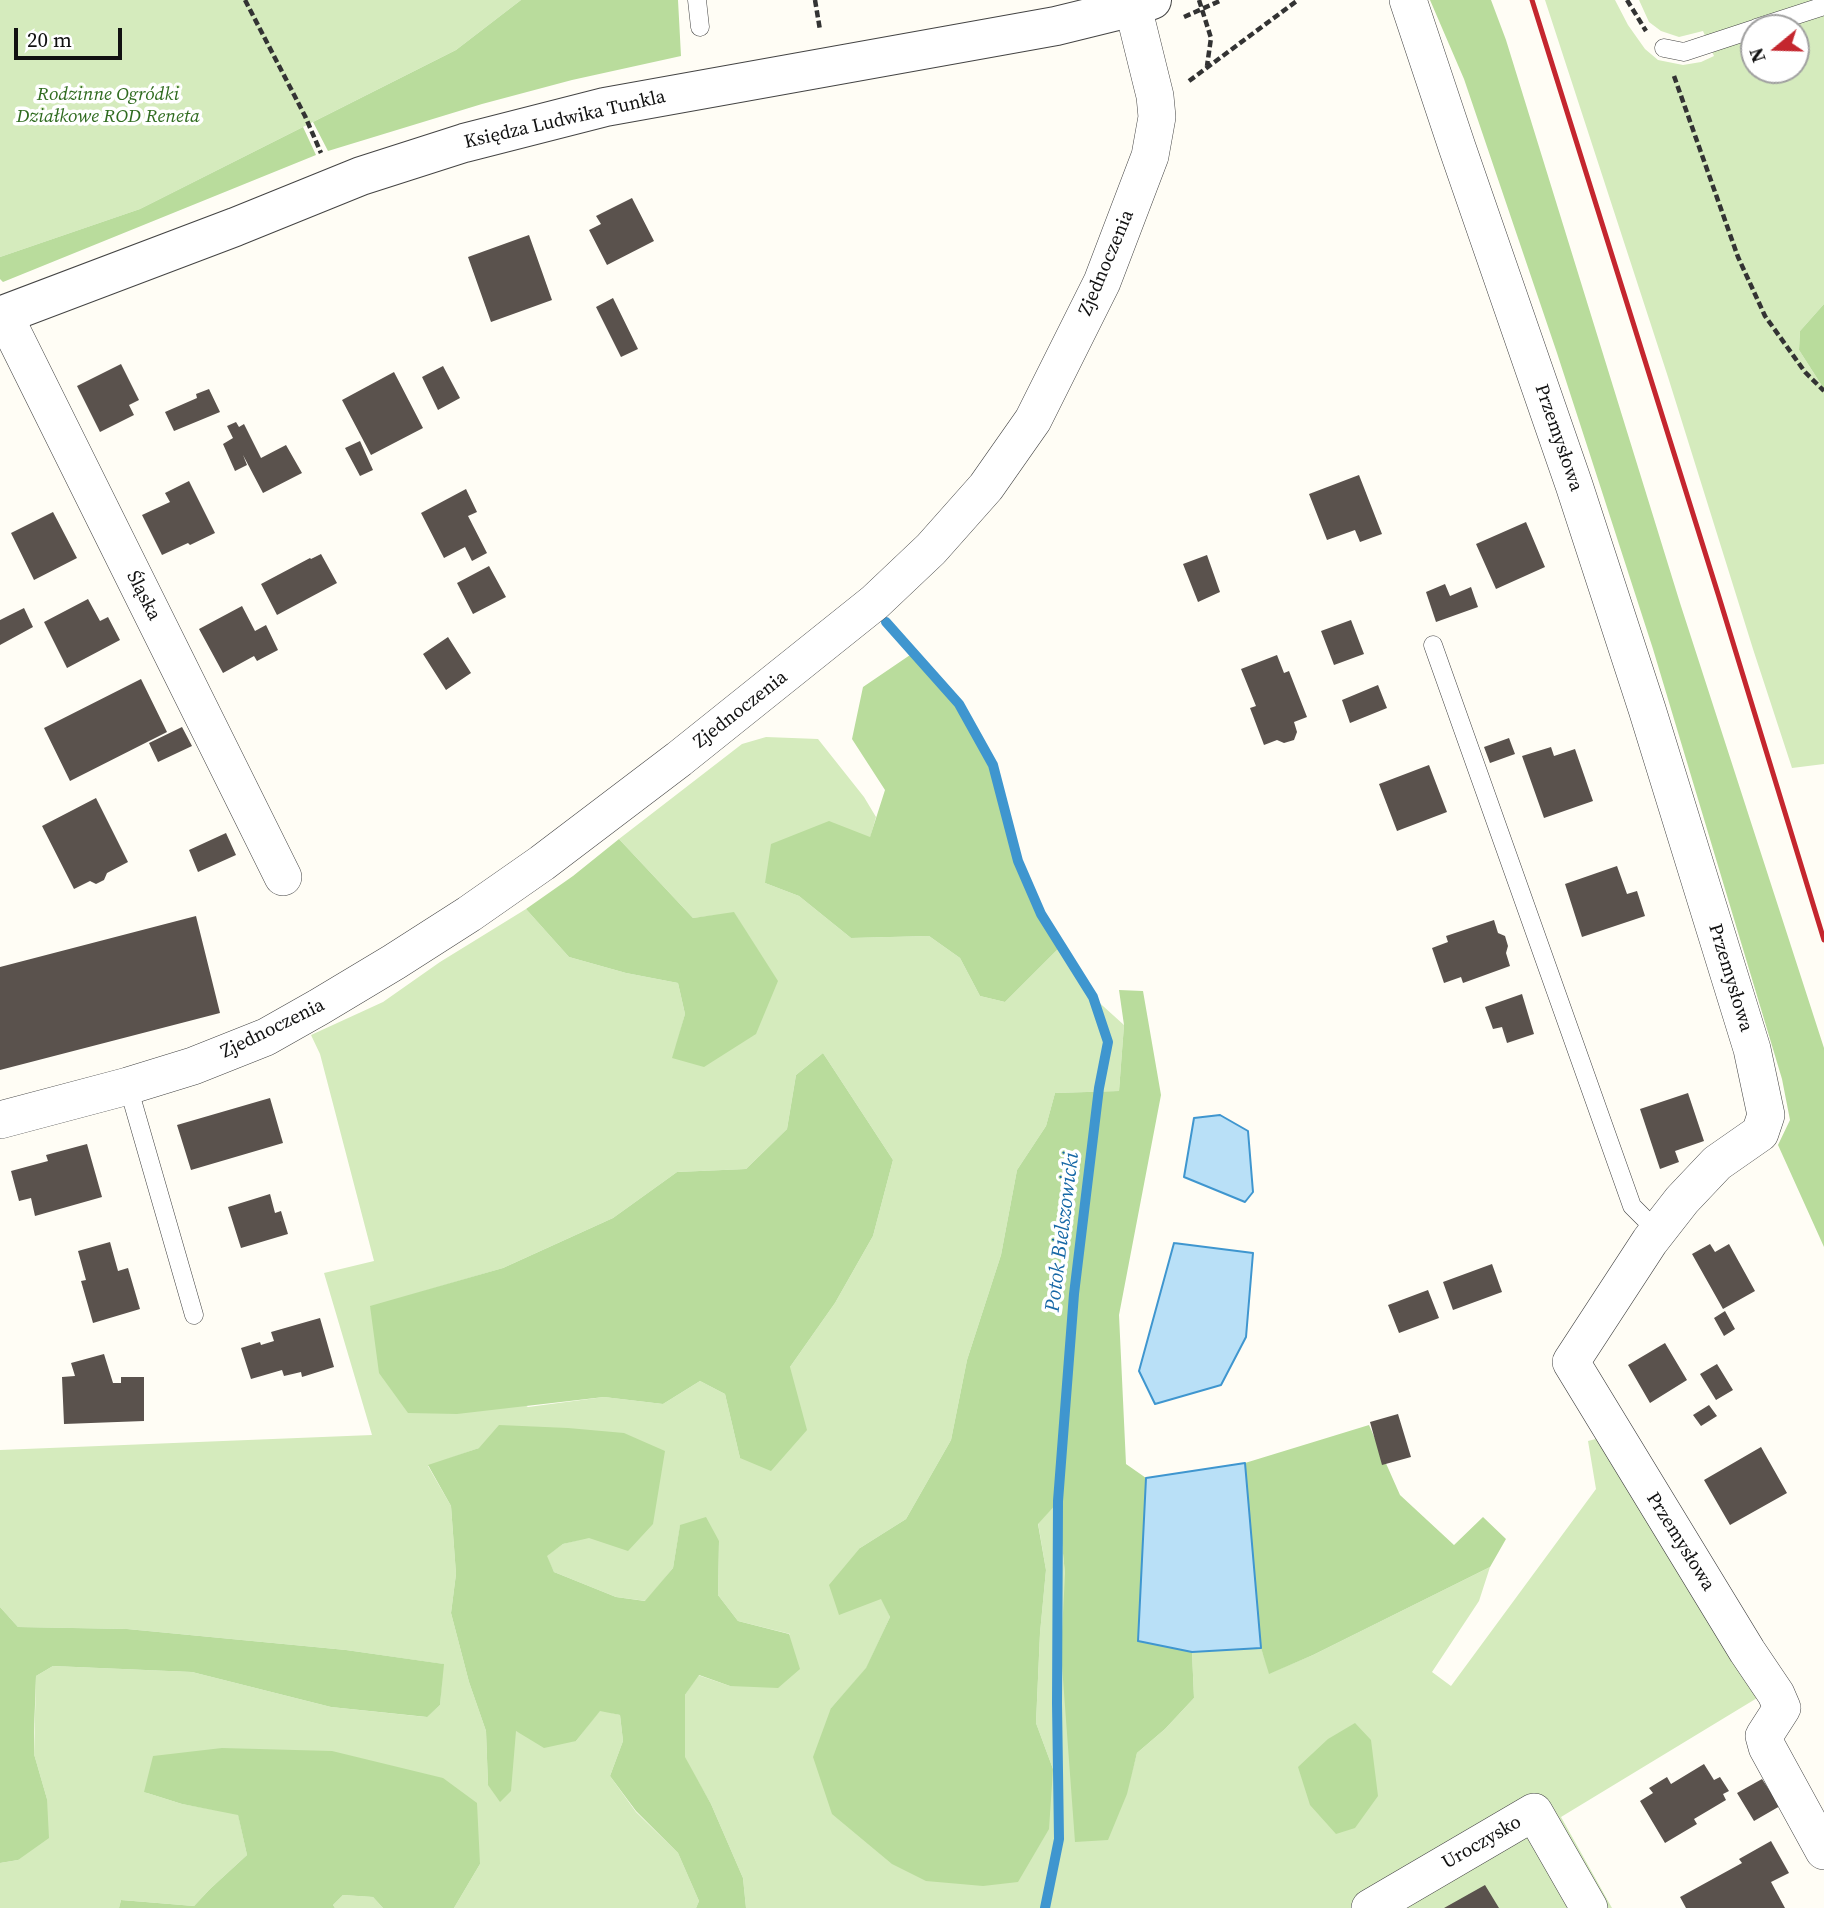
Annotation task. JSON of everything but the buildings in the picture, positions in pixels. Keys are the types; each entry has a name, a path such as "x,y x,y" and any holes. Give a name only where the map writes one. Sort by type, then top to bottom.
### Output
{"street":[{"name":"Przemysłowa","path":"1408,0 1570,472 1643,696 1752,1049 1766,1115 1760,1133 1717,1163 1657,1231 1571,1362 1732,1627 1776,1694 1782,1708 1764,1736 1767,1747 1824,1851"},
{"name":"Księdza Ludwika Tunkla","path":"2,315 361,176 464,143 605,107 1155,8"},
{"name":"Zjednoczenia","path":"0,1120 193,1066 266,1037 362,982 469,914 552,855 690,751 875,602 930,549 986,487 1033,420 1102,282 1150,156 1157,117 1155,8"},
{"name":"Śląska","path":"2,315 283,877"},
{"name":"Uroczysko","path":"1370,1908 1534,1812 1589,1908"}],"lane":[{"path":"697,0 700,27"},
{"path":"1799,14 1824,6"},
{"path":"1664,48 1684,52 1740,33"},
{"path":"1433,645 1632,1206 1657,1231"},
{"path":"128,1086 194,1315"}],"path":[{"path":"245,0 326,161"},
{"path":"1199,0 1211,38 1207,67"},
{"path":"1155,8 1203,9 1222,0"},
{"path":"1181,87 1298,0"},
{"path":"1628,0 1653,40 1664,48 1738,257 1765,316 1805,372 1824,391"}],"green space":[{"name":"Rodzinne Ogródki Działkowe ROD Reneta","path":"0,0 521,0 456,50 140,209 0,257"},
{"path":"521,0 678,0 681,56 572,80 482,104 328,151 313,122 456,50"},
{"path":"1430,0 1491,0 1506,40 1680,603 1824,1048 1824,1247 1778,1145 1790,1120 1782,1079 1653,649 1464,79"},
{"path":"1545,0 1615,0 1645,49 1658,60 1683,65 1701,62 1714,56 1703,31 1679,37 1661,31 1649,22 1639,0 1824,0 1824,304 1800,331 1799,350 1824,389 1824,764 1792,768"},
{"path":"303,127 316,155 3,282 0,279 0,257 140,209"},
{"path":"1824,304 1824,389 1799,350 1800,331"},
{"path":"913,653 959,704 993,765 1018,861 1041,914 1061,946 1005,1002 980,996 960,958 929,936 851,938 799,896 765,883 771,844 829,821 870,837 885,790 852,739 863,687"},
{"path":"766,737 818,739 864,797 876,817 870,838 765,883 799,896 851,938 929,936 960,958 980,996 1005,1002 1061,946 1093,997 1124,1025 1119,1091 1055,1093 1046,1126 1017,1170 1001,1255 967,1360 951,1440 906,1519 860,1548 890,1617 866,1669 831,1708 1053,1769 1036,1723 1046,1570 1038,1523 1058,1501 1065,1574 1126,1794 1137,1753 1165,1729 1194,1698 1192,1652 1261,1648 1270,1673 1313,1655 1490,1567 1479,1601 1432,1672 1451,1686 1596,1489 1588,1441 1607,1436 1767,1692 1561,1817 1612,1908 746,1908 743,1878 711,1804 684,1757 685,1695 698,1675 730,1686 790,1634 738,1621 718,1595 719,1541 680,1526 673,1568 646,1601 616,1597 554,1572 546,1556 563,1544 589,1537 479,1448 428,1466 451,1506 456,1574 451,1613 469,1682 486,1731 488,1785 516,1731 576,1741 600,1710 620,1715 623,1741 610,1776 636,1812 678,1853 699,1901 696,1908 454,1908 480,1864 144,1792 182,1804 238,1814 247,1855 194,1906 121,1900 119,1908 0,1908 0,1863 18,1860 47,1799 34,1754 36,1676 53,1666 192,1672 331,1707 426,1717 440,1705 443,1664 346,1650 127,1629 18,1627 0,1607 0,1450 372,1435 324,1273 374,1261 320,1054 311,1035 383,1002 440,962 526,909 569,957 626,973 678,983 685,1014 673,1058 777,981 734,913 693,918 619,839 742,744","holes":["823,1053 893,1160 873,1236 835,1303 790,1367 740,1458 725,1394 700,1381 663,1404 604,1397 528,1407 370,1307 503,1268 613,1218 677,1172 746,1169 787,1129 796,1075"]},
{"path":"619,839 693,918 734,912 778,981 756,1034 704,1067 672,1058 685,1014 678,983 626,973 569,957 526,909"},
{"path":"1119,990 1143,991 1161,1095 1119,1315 1126,1464 1146,1478 1138,1640 1192,1652 1194,1698 1165,1729 1137,1753 1127,1794 1108,1840 1075,1842 1061,1652 1065,1574 1058,1502 1038,1524 1046,1570 1036,1723 1053,1769 1049,1829 1018,1882 983,1886 926,1881 892,1864 832,1814 813,1757 831,1708 866,1668 890,1617 881,1599 839,1615 829,1585 860,1548 906,1519 951,1440 967,1360 1001,1255 1017,1170 1046,1126 1055,1093 1119,1091 1124,1025"},
{"path":"823,1053 893,1160 873,1236 835,1303 790,1367 807,1430 771,1471 740,1458 725,1394 700,1381 663,1404 604,1397 457,1414 408,1413 379,1373 370,1306 503,1268 613,1218 677,1172 746,1169 787,1129 796,1075"},
{"path":"499,1425 624,1433 665,1451 653,1524 628,1551 589,1538 563,1544 547,1556 554,1572 616,1597 645,1601 673,1568 680,1525 706,1517 719,1541 718,1595 738,1621 789,1634 800,1669 778,1688 730,1686 699,1675 685,1695 685,1757 711,1804 743,1878 746,1908 696,1908 699,1901 678,1853 636,1811 610,1776 623,1741 620,1715 600,1711 576,1741 544,1748 516,1731 511,1791 500,1802 488,1785 486,1731 469,1682 451,1613 456,1574 451,1506 428,1465 479,1448"},
{"path":"1369,1425 1400,1495 1454,1545 1483,1517 1506,1539 1490,1567 1269,1674 1261,1648 1245,1463"},
{"path":"0,1607 18,1627 127,1629 346,1650 444,1664 440,1705 427,1717 331,1707 192,1672 53,1666 36,1676 34,1733 34,1754 47,1799 49,1838 18,1860 0,1863"},
{"path":"1355,1723 1371,1740 1378,1796 1355,1828 1336,1834 1310,1805 1298,1767 1328,1739"},
{"path":"222,1748 332,1751 443,1778 477,1803 480,1864 454,1908 383,1908 373,1897 343,1895 333,1905 335,1908 119,1908 121,1900 194,1906 247,1855 238,1815 182,1804 144,1792 153,1756"},
{"path":"343,1895 373,1897 383,1908 335,1908 333,1905"}],"water":[{"path":"1220,1115 1248,1131 1253,1192 1245,1202 1184,1177 1194,1118"},
{"path":"1174,1243 1253,1253 1246,1337 1221,1385 1155,1404 1139,1371"},
{"path":"1245,1463 1261,1648 1192,1652 1138,1641 1146,1478"}],"waterway":[{"name":"Potok Bielszowicki","path":"886,622 959,704 993,765 1018,861 1041,914 1093,997 1108,1042 1099,1088 1074,1294 1058,1501 1059,1839 1045,1908"}],"railway":[{"path":"1532,0 1824,940"}]}
